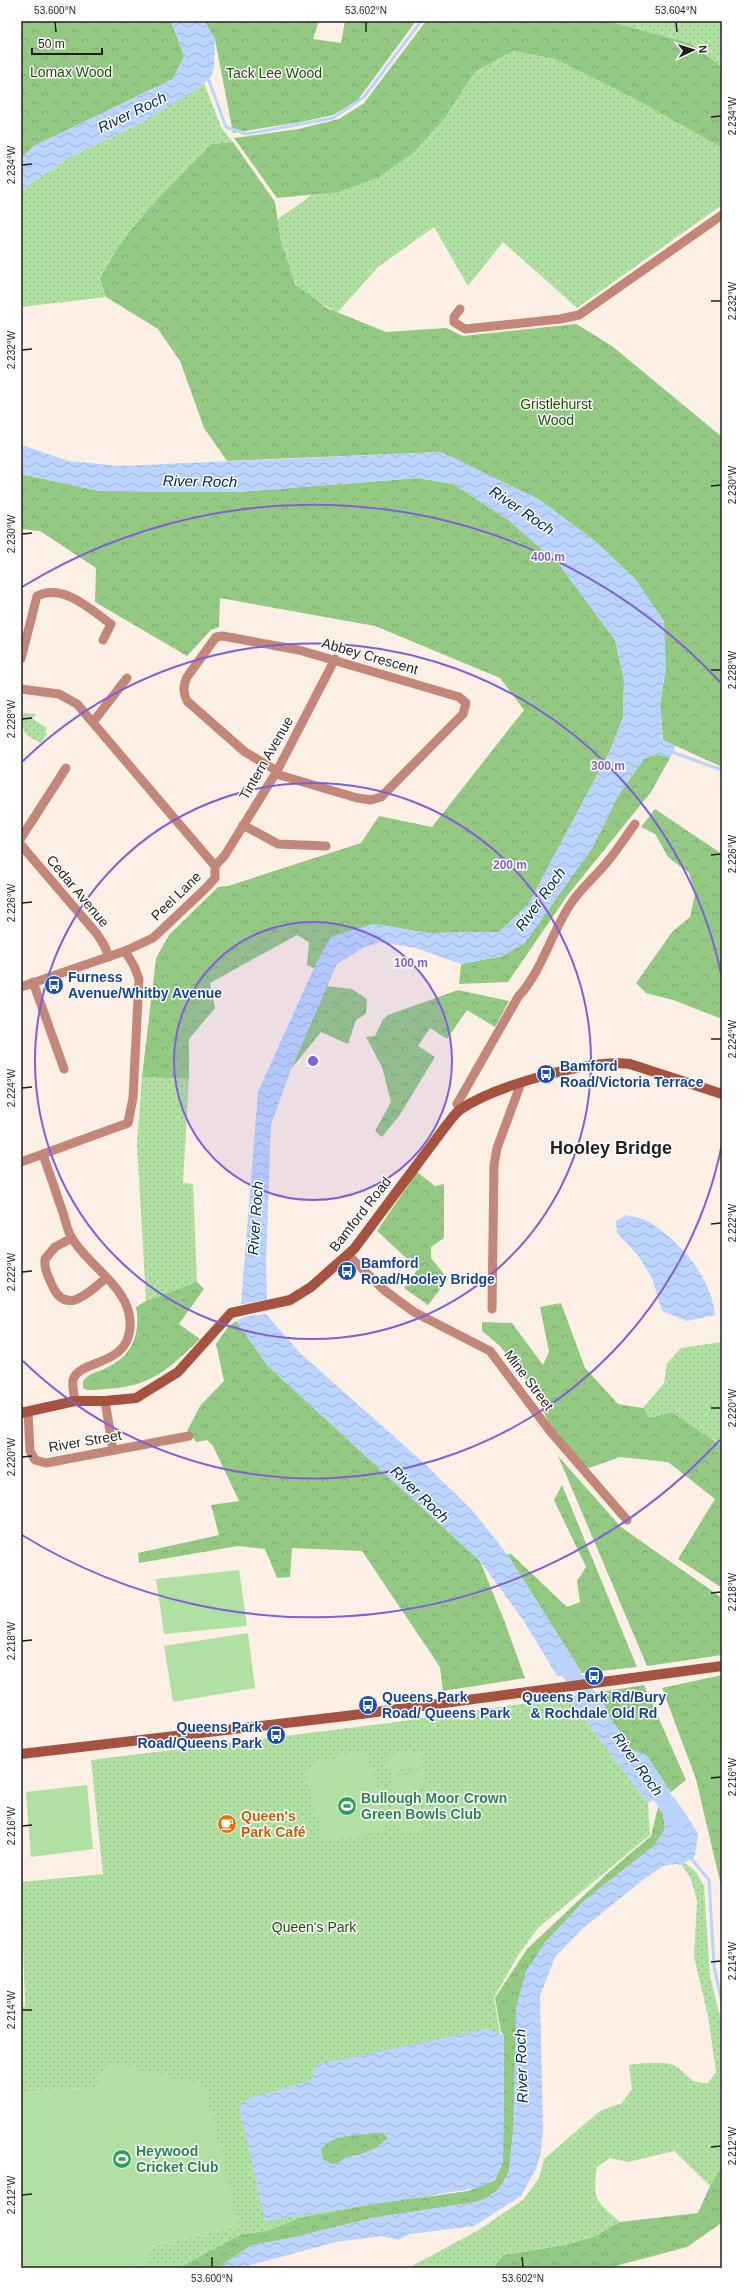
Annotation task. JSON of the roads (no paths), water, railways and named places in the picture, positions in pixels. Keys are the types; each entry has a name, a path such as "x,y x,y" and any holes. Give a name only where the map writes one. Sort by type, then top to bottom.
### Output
{"street":[{"path":"460,309 454,317 454,322 465,330 560,320 579,315 722,215"},
{"path":"21,659 37,596 44,593 69,595 111,624 103,640"},
{"name":"Abbey Crescent","path":"223,636 299,650 335,659 459,697 466,704 466,709 463,714 390,790 376,799 357,798 277,772 245,752 187,701 183,691 187,677 211,641 223,636"},
{"name":"Tintern Avenue","path":"215,866 225,855 242,825 277,772 335,659"},
{"path":"93,722 127,678"},
{"name":"Peel Lane","path":"21,689 59,694 78,704 215,866 215,878 153,938 109,957 21,987"},
{"path":"21,838 66,768"},
{"path":"460,1109 457,1104 518,997 527,987 537,970 565,912 635,824"},
{"path":"242,825 278,844 326,846"},
{"name":"Cedar Avenue","path":"21,845 97,934 109,957"},
{"path":"21,1162 128,1123 133,1098 139,980 134,966 125,951"},
{"path":"33,982 64,1069"},
{"name":"Bamford Road","path":"24,1413 75,1401 105,1401 136,1398 178,1372 231,1313 273,1306 290,1300 312,1287 348,1255 460,1109 489,1095 521,1083 562,1072 620,1063 630,1064 722,1094"},
{"path":"492,1310 494,1165 497,1148 521,1083"},
{"path":"43,1155 72,1238 124,1299 130,1328 122,1346 116,1354 102,1362 83,1368 76,1374 73,1385 75,1401"},
{"path":"72,1238 55,1247 45,1259 46,1273 55,1292 67,1301 74,1300 84,1296 106,1278"},
{"name":"Mine Street","path":"348,1255 384,1290 414,1312 490,1351 550,1431 627,1520"},
{"path":"105,1401 113,1450"},
{"name":"River Street","path":"24,1413 30,1450 35,1460 46,1463 189,1436"},
{"path":"21,1754 339,1717 680,1673 722,1666"}],"water":[{"path":"171,21 204,21 215,39 214,67 211,77 200,87 135,126 73,155 31,183 21,193 21,158 34,146 173,79 184,56"},
{"path":"21,445 69,461 119,466 441,452 540,500 596,542 636,580 664,621 666,667 660,705 663,740 676,746 670,758 657,754 644,759 619,794 593,847 525,943 503,956 461,964 416,948 380,942 364,947 337,964 291,1069 271,1125 266,1264 267,1300 241,1304 258,1092 314,968 331,937 374,924 428,933 499,932 528,905 610,751 623,717 624,680 615,640 559,564 506,518 453,484 418,478 237,492 99,491 21,474"},
{"path":"626,1215 649,1222 661,1230 683,1250 701,1274 708,1287 715,1315 687,1321 662,1311 652,1278 637,1254 617,1233 616,1221"},
{"path":"266,1314 300,1353 426,1465 472,1510 507,1554 582,1673 557,1676 524,1621 480,1561 268,1366 236,1321 244,1317"},
{"path":"594,1693 632,1750 646,1755 671,1792 648,1803 568,1697"},
{"path":"674,1797 698,1833 695,1856 682,1865 675,1864 663,1866 640,1882 580,1931 555,1957 540,1996 543,2129 541,2152 536,2169 521,2196 474,2226 410,2234 398,2240 382,2236 336,2242 250,2265 245,2268 222,2268 225,2263 252,2245 291,2238 372,2218 476,2202 487,2198 499,2189 509,2172 513,2132 516,2008 526,1971 544,1944 585,1900 655,1845 665,1829 663,1814 658,1807"},
{"path":"487,2029 504,2035 503,2162 495,2179 477,2188 265,2221 239,2106 247,2099 312,2080 316,2065","holes":["383,2133 388,2138 376,2148 361,2154 347,2157 336,2164 323,2160 321,2149 332,2140 346,2136"]}],"waterway":[{"path":"205,78 209,81 226,127 247,134 333,118 364,97 421,21"},
{"path":"669,751 722,770"},
{"name":"River Roch","path":"558,1656 599,1712"},
{"name":"River Roch","path":"648,1778 679,1819"},
{"path":"689,1856 709,1880 714,1966 722,2004"}],"place":[{"name":"Furness Avenue/Whitby Avenue","path":"54,985"},
{"name":"Bamford Road/Victoria Terrace","path":"546,1074"},
{"name":"Bamford Road/Hooley Bridge","path":"347,1271"},
{"name":"Queens Park Rd/Bury & Rochdale Old Rd","path":"594,1676"},
{"name":"Queens Park Road/ Queens Park","path":"368,1705"},
{"name":"Queens Park Road/Queens Park","path":"276,1735"},
{"name":"Bullough Moor Crown Green Bowls Club","path":"347,1806"},
{"name":"Queen's Park Café","path":"227,1824"},
{"name":"Heywood Cricket Club","path":"122,2159"}],"district":[{"name":"Hooley Bridge","path":"611,1148"}],"park label":[{"name":"Lomax Wood","path":"71,72"},
{"name":"Tack Lee Wood","path":"274,73"},
{"name":"Gristlehurst Wood","path":"556,412"},
{"name":"Queen's Park","path":"314,1927"}]}
